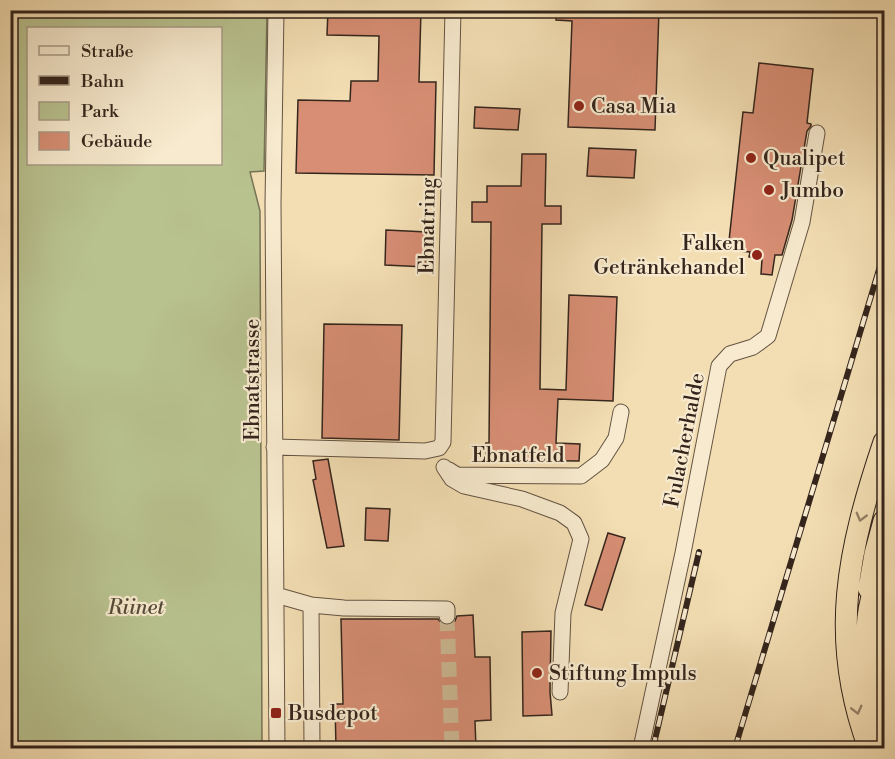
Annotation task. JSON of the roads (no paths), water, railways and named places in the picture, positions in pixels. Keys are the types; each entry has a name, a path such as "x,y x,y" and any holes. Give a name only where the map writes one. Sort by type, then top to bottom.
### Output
{"highway":[{"path":"869,748 857,712 849,674 845,612 849,571 856,537 885,441"},
{"path":"885,521 872,563 867,623 870,680 885,736"},
{"path":"867,623 876,588 885,570"}],"street":[{"name":"Ebnatstrasse","path":"276,10 273,204 277,748"},
{"name":"Ebnatring","path":"444,467 453,10"},
{"name":"Fulacherhalde","path":"641,748 719,366 730,354 753,347 768,336 802,222 817,133"},
{"name":"Ebnatfeld","path":"444,467 457,476 581,476 603,460 616,438 621,412"},
{"path":"274,447 424,451 439,448 443,442"},
{"name":"Ebnatfeld","path":"444,467 452,479 464,486 522,499 560,513 574,523 581,539 563,613 560,692"},
{"path":"276,594 311,605 344,608 447,609 447,616"},
{"path":"311,605 312,748"}],"tunnel":[{"path":"447,616 452,748"}],"railway":[{"path":"735,748 884,253"},
{"path":"653,748 699,552"}],"place":[{"name":"Casa Mia","path":"579,106"},
{"name":"Qualipet","path":"751,158"},
{"name":"Jumbo","path":"769,190"},
{"name":"Falken Getränkehandel","path":"757,255"},
{"name":"Stiftung Impuls","path":"537,673"},
{"name":"Busdepot","path":"276,713"}],"park label":[{"name":"Riinet","path":"136,607"}]}
